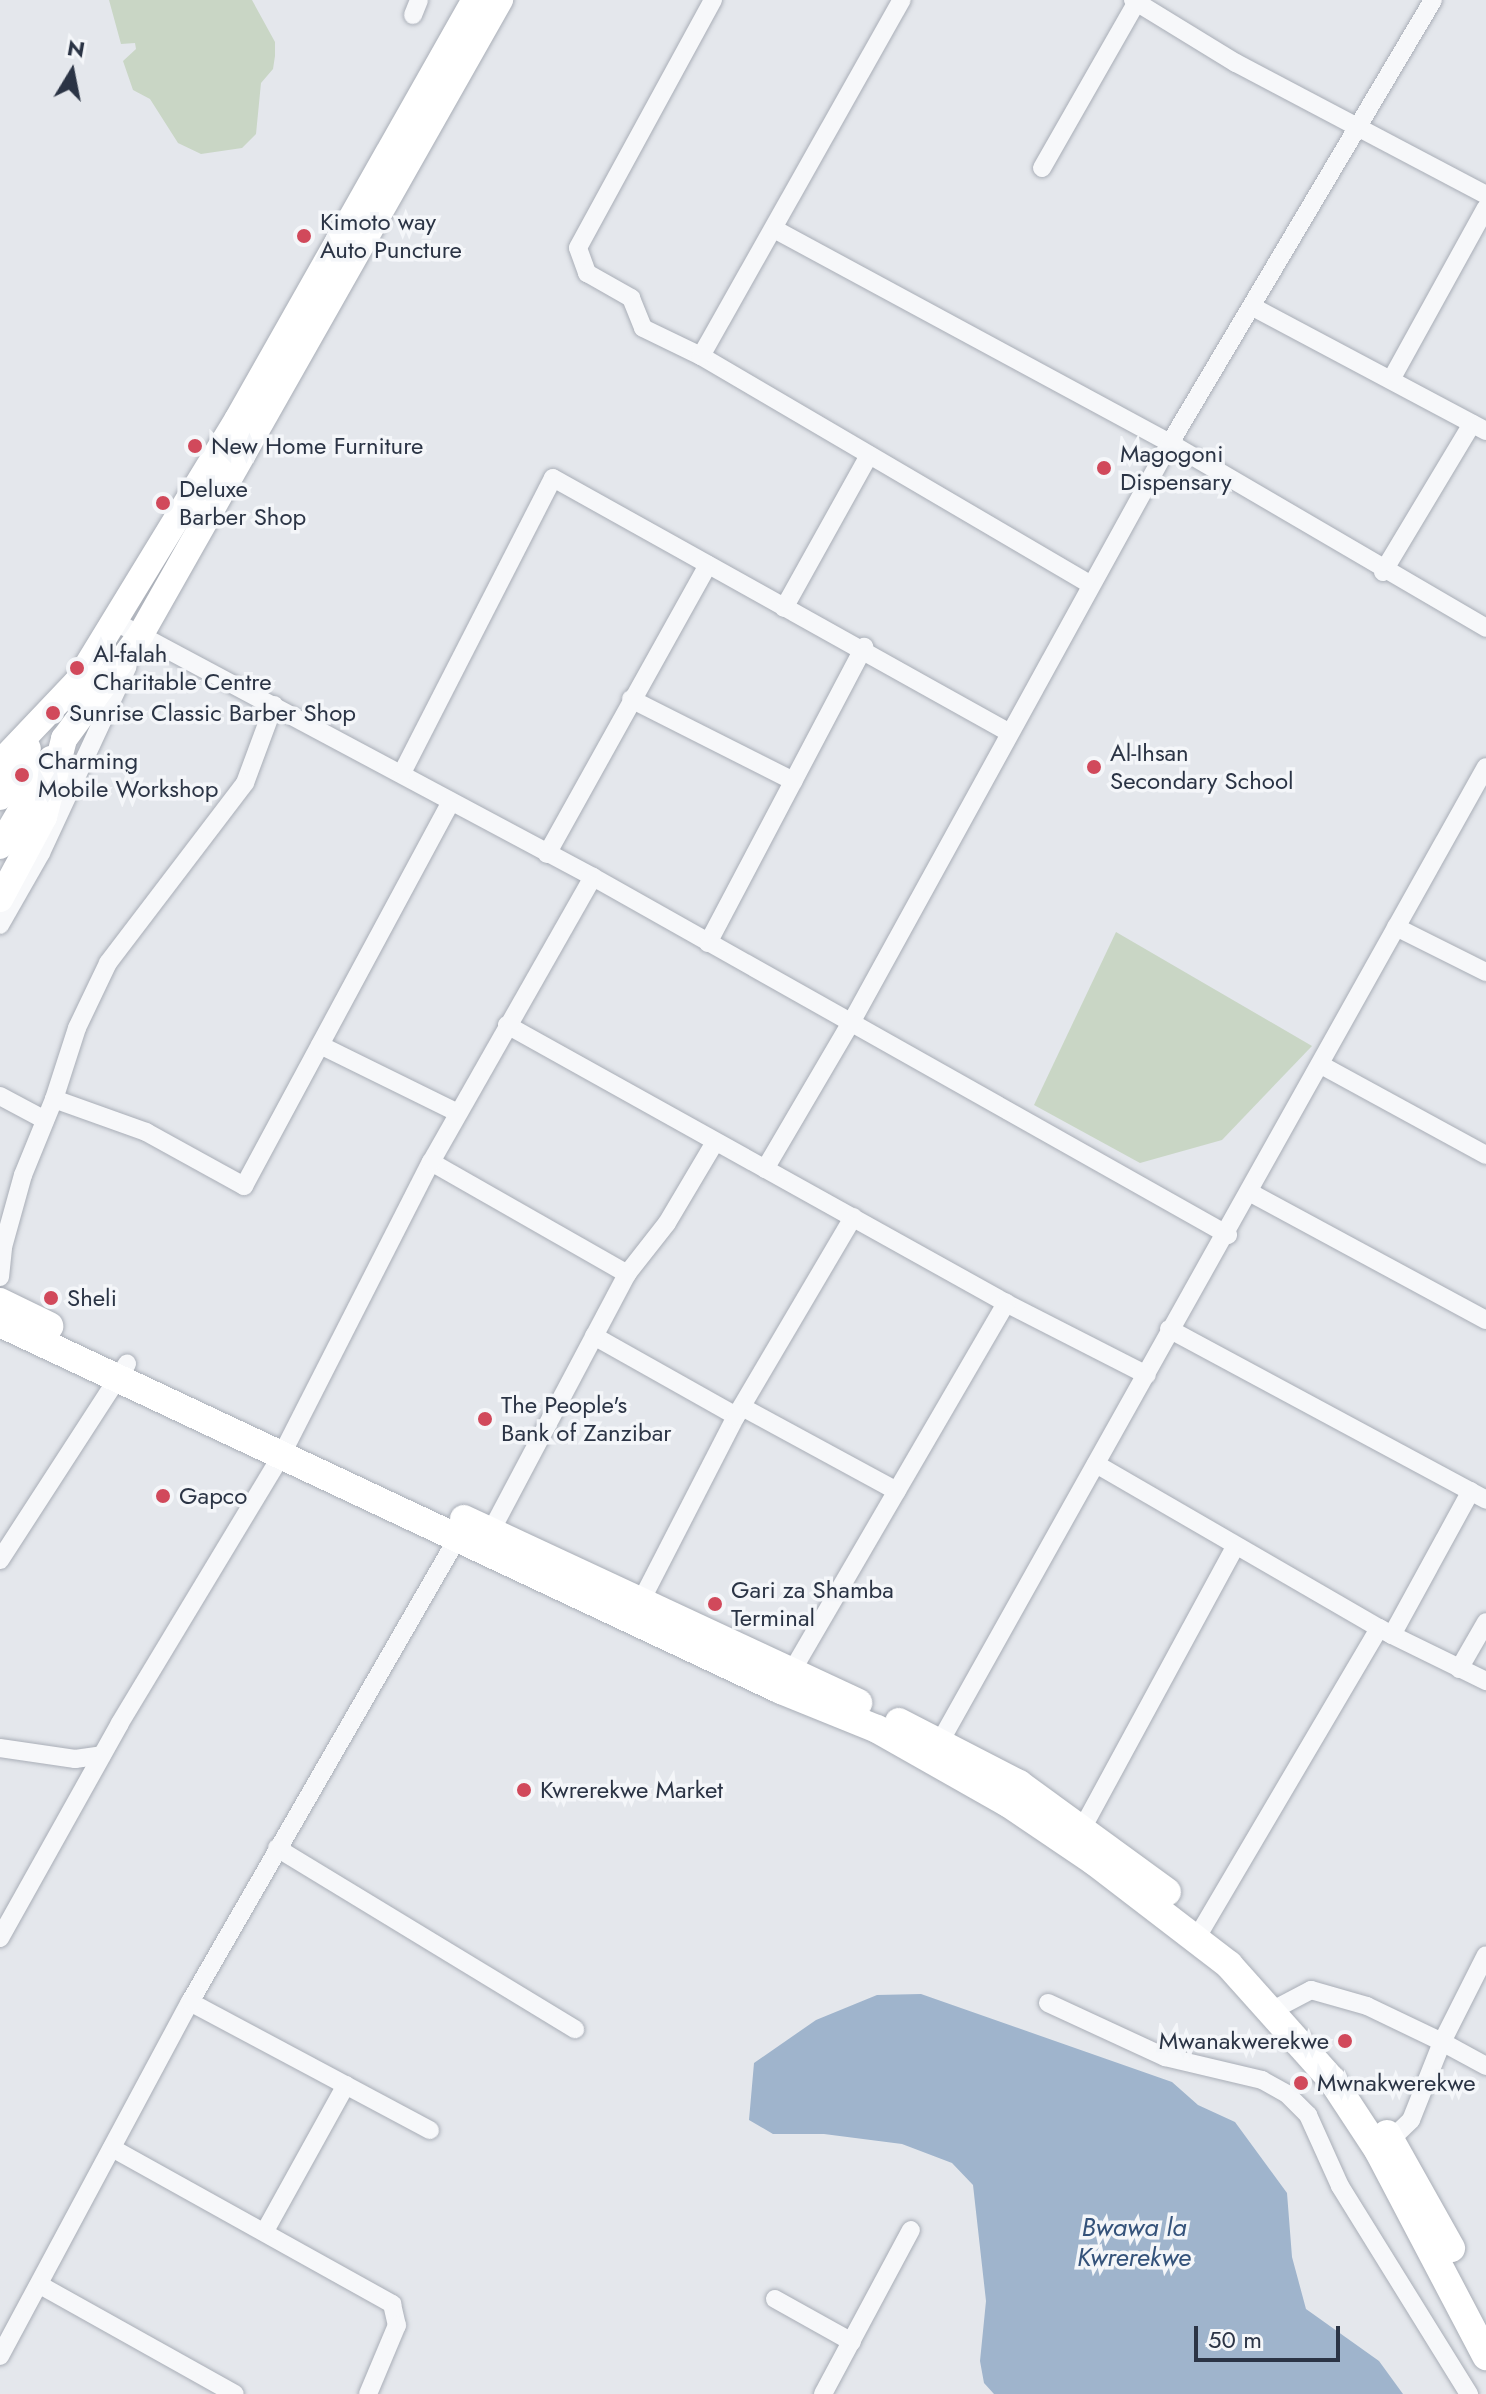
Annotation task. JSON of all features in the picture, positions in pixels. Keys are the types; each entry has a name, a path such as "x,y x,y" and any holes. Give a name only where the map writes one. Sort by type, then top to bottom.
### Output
{"main road":[{"path":"0,763 42,724 77,682 237,420 475,0"},
{"path":"0,846 64,739 141,634 500,0"},
{"path":"0,797 42,724"},
{"path":"0,899 44,817 64,739"},
{"path":"0,1302 123,1372"},
{"path":"0,1323 123,1372 285,1448 458,1537 930,1757 1202,1932"},
{"path":"285,1448 491,1531 941,1740 1083,1827 1279,2004 1386,2146 1486,2316"},
{"path":"1386,2146 1486,2356"}],"street":[{"path":"713,0 578,248 587,273 631,298 643,328 701,356 1090,584"},
{"path":"701,356 776,230 902,0"},
{"path":"765,1169 852,1021 1008,732 1170,443 1253,307 1355,124 1433,0"},
{"path":"1042,168 1136,1 1236,63 1486,195"},
{"path":"1392,378 1486,208"},
{"path":"776,230 1170,443 1383,572 1486,628"},
{"path":"1253,307 1392,378 1479,428 1383,572"},
{"path":"784,608 869,455"},
{"path":"402,773 553,478 784,608 864,647 1008,732"},
{"path":"547,854 708,565"},
{"path":"114,621 593,877 1228,1235"},
{"path":"0,925 54,827 141,634"},
{"path":"708,943 864,647"},
{"path":"631,699 793,781"},
{"path":"0,1277 3,1247 23,1175 54,1099 77,1028 108,963 245,783 274,705"},
{"path":"941,1740 1147,1375 1169,1329 1228,1235 1396,927 1479,794 1486,767"},
{"path":"54,1099 146,1132 244,1186 451,802"},
{"path":"0,1938 102,1755 285,1448 431,1162 593,877"},
{"path":"1396,927 1486,972"},
{"path":"507,1025 1006,1303 1147,1375"},
{"path":"320,1045 458,1113"},
{"path":"1321,1065 1486,1155"},
{"path":"0,1096 45,1120"},
{"path":"491,1531 627,1274 667,1223 715,1142"},
{"path":"431,1162 627,1274"},
{"path":"1251,1193 1481,1317 1486,1298"},
{"path":"641,1601 739,1411 853,1217"},
{"path":"792,1671 1006,1303"},
{"path":"1169,1329 1478,1495 1386,1632 1202,1932"},
{"path":"594,1336 897,1491"},
{"path":"0,1560 123,1372"},
{"path":"1096,1464 1386,1632 1486,1681"},
{"path":"0,2356 190,2002 458,1537"},
{"path":"1083,1827 1235,1547"},
{"path":"1459,1669 1486,1622"},
{"path":"0,1748 75,1759 102,1755"},
{"path":"277,1848 575,2029"},
{"path":"1386,2146 1411,2120 1442,2042 1486,1955"},
{"path":"1279,2004 1311,1990 1340,1996 1442,2042 1486,2066"},
{"path":"190,2002 430,2130"},
{"path":"1048,2003 1165,2057 1262,2080 1287,2094 1308,2115 1340,2186 1469,2394"},
{"path":"265,2231 346,2085"},
{"path":"112,2148 392,2304 397,2325 368,2394"},
{"path":"823,2394 911,2230"},
{"path":"40,2285 235,2394"},
{"path":"775,2299 852,2342"}],"green space":[{"path":"109,0 252,0 275,42 275,56 273,69 261,83 256,134 242,148 201,154 178,143 150,99 133,90 123,61 136,49 135,43 121,44"},
{"path":"1116,932 1312,1046 1222,1140 1140,1163 1034,1105"}],"water":[{"name":"Bwawa la Kwrerekwe","path":"921,1994 1172,2082 1198,2105 1235,2122 1287,2193 1292,2257 1306,2309 1379,2361 1403,2394 994,2394 984,2383 980,2361 986,2301 973,2185 952,2163 902,2144 824,2134 773,2134 749,2120 754,2063 816,2020 877,1995"}],"place":[{"name":"Kimoto way Auto Puncture","path":"304,236"},
{"name":"New Home Furniture","path":"195,446"},
{"name":"Magogoni Dispensary","path":"1104,468"},
{"name":"Deluxe Barber Shop","path":"163,503"},
{"name":"Al-falah Charitable Centre","path":"77,668"},
{"name":"Sunrise Classic Barber Shop","path":"53,713"},
{"name":"Al-Ihsan Secondary School","path":"1094,767"},
{"name":"Charming Mobile Workshop","path":"22,775"},
{"name":"Sheli","path":"51,1298"},
{"name":"The People's Bank of Zanzibar","path":"485,1419"},
{"name":"Gapco","path":"163,1496"},
{"name":"Gari za Shamba Terminal","path":"715,1604"},
{"name":"Kwrerekwe Market","path":"524,1790"},
{"name":"Mwanakwerekwe","path":"1345,2041"},
{"name":"Mwnakwerekwe","path":"1301,2083"}]}
